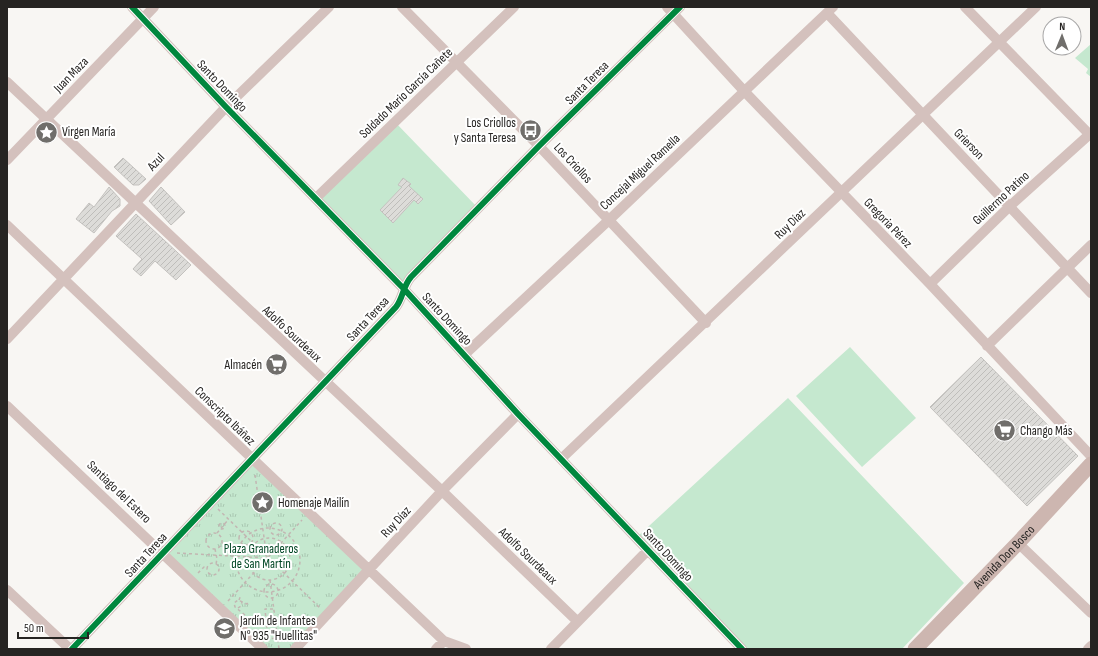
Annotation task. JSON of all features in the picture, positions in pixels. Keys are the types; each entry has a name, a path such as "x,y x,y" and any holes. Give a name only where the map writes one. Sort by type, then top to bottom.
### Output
{"main road":[{"name":"Avenida Don Bosco","path":"916,649 1018,544 1091,464"}],"street":[{"name":"Santo Domingo","path":"132,7 226,107 404,289 518,414 742,649"},
{"name":"Juan Maza","path":"7,160 154,7"},
{"name":"Azul","path":"7,339 226,107 329,7"},
{"name":"Los Criollos","path":"402,7 539,146 706,322"},
{"name":"Soldado Mario García Cañete","path":"316,198 514,7"},
{"path":"965,7 1091,134"},
{"name":"Ruy Díaz","path":"561,459 1036,7"},
{"name":"Gregoria Pérez","path":"673,9 745,92 930,284 1091,456"},
{"name":"Santa Teresa","path":"71,649 396,307 411,277 673,9"},
{"name":"Concejal Miguel Ramella","path":"464,355 745,92 830,10"},
{"name":"Grierson","path":"830,10 923,115 1091,293"},
{"name":"Adolfo Sourdeaux","path":"7,82 442,492 576,621"},
{"name":"Guillermo Patino","path":"930,284 1010,206 1091,134"},
{"name":"Conscripto Ibáñez","path":"7,225 65,278 252,459 444,641"},
{"path":"987,346 1091,245"},
{"name":"Santiago del Estero","path":"7,406 263,649"},
{"name":"Ruy Díaz","path":"295,649 442,492 518,414"},
{"path":"1018,544 1091,612"},
{"path":"551,649 576,621 648,550"},
{"path":"7,590 71,649"},
{"path":"436,649 444,641 466,649"},
{"path":"1088,649 1091,646"}],"path":[{"path":"252,459 267,558"},
{"path":"211,502 253,545 327,615"},
{"path":"221,608 309,513"},
{"path":"215,549 209,547 207,542 209,536 216,534 228,520"},
{"path":"270,528 272,525 277,523 282,527 282,531"},
{"path":"262,528 282,531 288,535 296,544 300,554 300,565 296,574 291,581 278,590 264,591 254,588 245,582 238,570 236,557 238,548 246,537 262,528"},
{"path":"270,528 271,532 276,535 282,531"},
{"path":"241,533 246,531 251,533"},
{"path":"241,533 239,537 241,543"},
{"path":"251,533 253,538 251,543"},
{"path":"216,534 221,537 222,544"},
{"path":"264,538 276,539 282,542 289,554 290,561 283,574 270,580 258,577 253,573 248,563 248,557 253,545 264,538"},
{"path":"241,543 246,545 251,543"},
{"path":"215,549 222,544 238,548"},
{"path":"207,567 208,572 215,575 219,569 216,564 217,556 215,549"},
{"path":"163,553 267,558"},
{"path":"196,576 199,571 211,564 216,564"},
{"path":"270,580 279,649"},
{"path":"270,585 275,586 278,590"},
{"path":"264,591 266,587 270,585"},
{"path":"272,598 276,596 278,590"},
{"path":"264,591 267,597 272,598"},
{"path":"244,614 234,604 235,601 239,599 242,602 245,602"},
{"path":"238,608 242,606 242,602"},
{"path":"273,609 265,609 268,639 277,638"}],"green space":[{"path":"1091,44 1091,77 1086,73 1088,69 1075,58 1077,56 1082,56 1082,52"},
{"path":"394,121 478,208 404,289 316,198"},
{"path":"850,347 916,418 862,467 796,396"},
{"path":"788,398 964,583 902,649 747,649 637,537"},
{"name":"Plaza Granaderos de San Martín","path":"252,459 369,569 295,649 263,649 163,553"}],"building":[{"path":"123,158 146,179 139,185 133,185 114,167"},
{"path":"403,178 411,184 409,186 423,199 418,204 414,200 393,223 380,210 402,187 398,185"},
{"path":"109,187 120,199 120,206 112,211 94,233 76,219 89,203 94,207"},
{"path":"161,187 185,212 171,225 149,201"},
{"path":"136,214 191,265 176,280 155,261 141,276 133,269 142,259 116,236"},
{"name":"Almacén","path":"279,354 286,360 285,362 287,364 277,374 268,366"},
{"name":"Chango Más","path":"981,357 1078,456 1027,506 930,407"}],"cycle path":[{"path":"132,7 226,107 404,289 518,414 742,649"},
{"path":"72,649 396,307 406,284 411,277 539,146 680,7"}],"place":[{"name":"Los Criollos y Santa Teresa","path":"531,130"},
{"name":"Virgen María","path":"47,132"},
{"name":"Almacén","path":"277,365"},
{"name":"Chango Más","path":"1004,431"},
{"name":"Homenaje Mailín","path":"262,503"},
{"name":"Jardín de Infantes N° 935 \"Huellitas\"","path":"224,628"}]}
